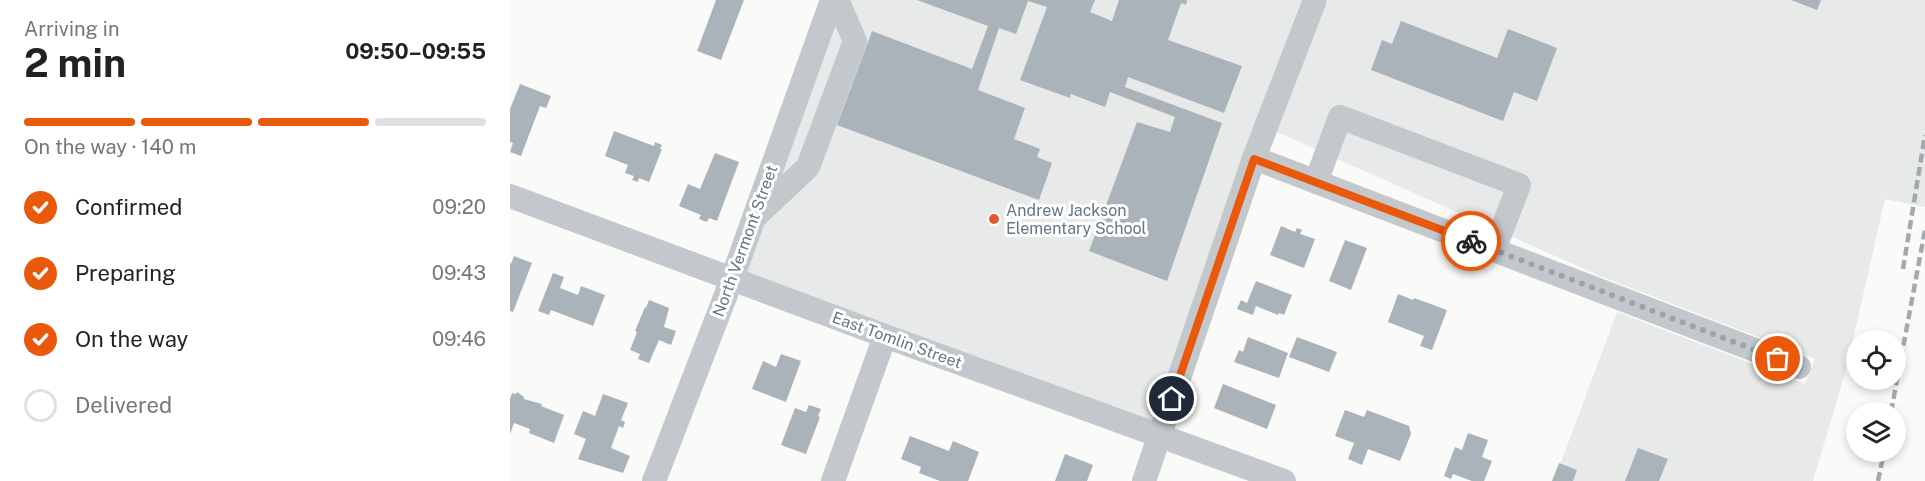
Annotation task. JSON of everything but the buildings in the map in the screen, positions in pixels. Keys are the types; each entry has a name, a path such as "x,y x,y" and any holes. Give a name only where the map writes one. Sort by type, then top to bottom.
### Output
{"street":[{"name":"North Vermont Street","path":"654,481 732,279 834,0"},
{"path":"754,219 808,167 855,41 834,0"},
{"path":"1144,481 1254,159 1315,0"},
{"path":"1316,182 1340,117 1352,121 1519,185 1494,250"},
{"path":"1254,159 1799,367"},
{"name":"East Tomlin Street","path":"510,196 885,336 1284,481"},
{"path":"833,481 885,336"}],"shaded area":[{"name":"Andrew Jackson Elementary School","path":"834,0 1315,0 1160,435 732,279"},
{"path":"1328,0 1925,0 1925,207 1885,199 1855,330 1846,330 1846,370 1813,481 1554,481 1617,312 1805,384 1815,359 1600,276 1277,132"}],"railway":[{"path":"1903,269 1925,135"},
{"path":"1893,402 1925,230"},
{"path":"1878,481 1882,462"}],"way so far":[{"path":"1471,241 1778,359"}],"place":[{"name":"Andrew Jackson Elementary School","path":"994,219"}],"route":[{"path":"1172,399 1254,159 1471,241"}]}
